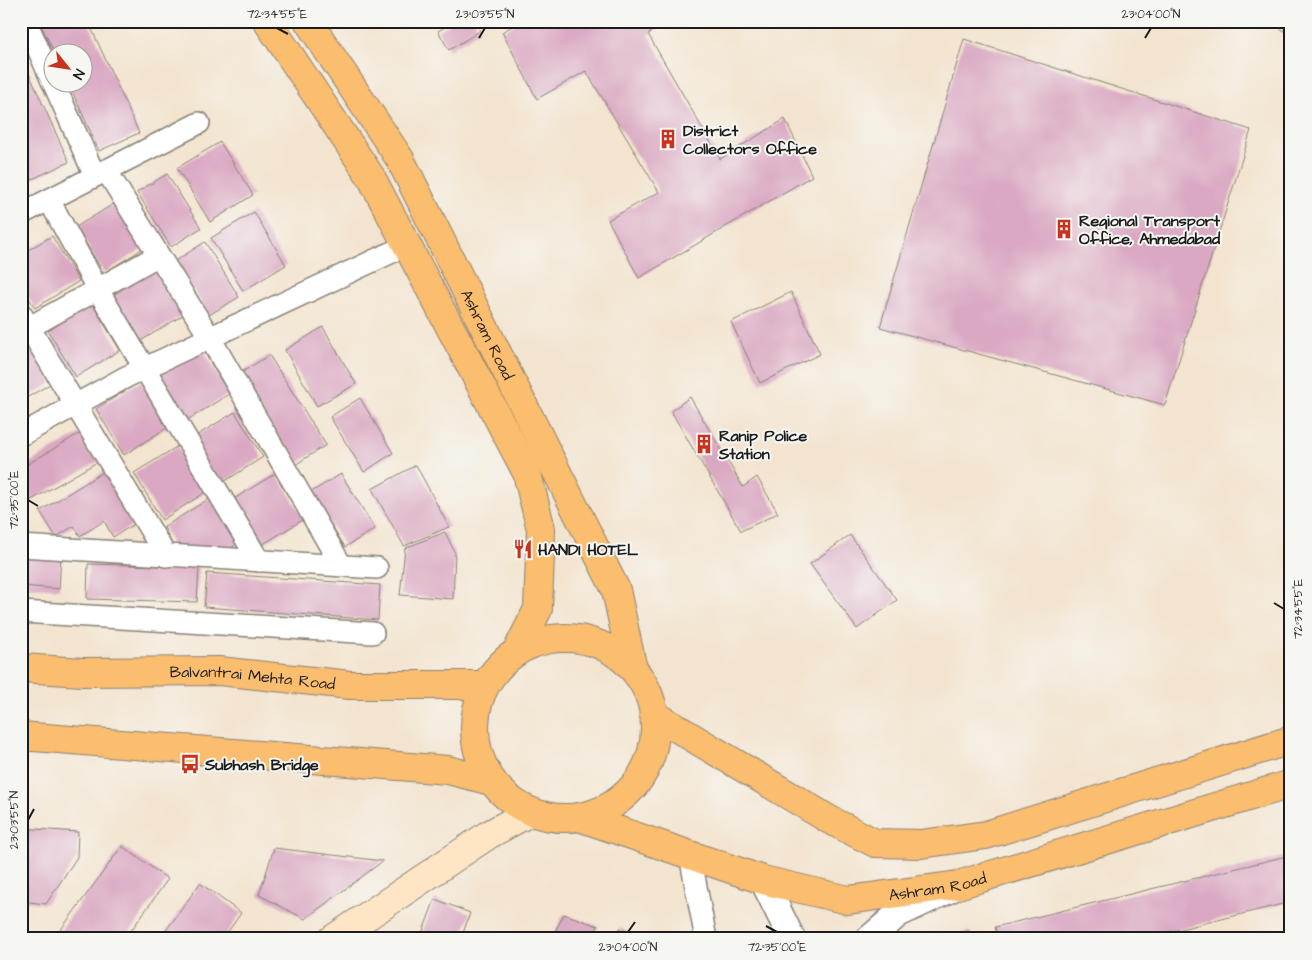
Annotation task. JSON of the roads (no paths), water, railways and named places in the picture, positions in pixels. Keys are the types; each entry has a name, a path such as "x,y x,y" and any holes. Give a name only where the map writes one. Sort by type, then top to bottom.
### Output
{"main road":[{"name":"Ashram Road","path":"267,21 371,177 527,473 542,529 538,610 517,651"},
{"name":"Ashram Road","path":"308,21 404,168 616,590 632,666"},
{"path":"577,637 607,647 632,666 647,688 655,714 655,742 646,769 630,791 608,808 582,818 556,819 530,812 508,800 491,781 479,759 474,734 476,709 485,685 498,666 517,651 546,639 577,637"},
{"name":"Balvantrai Mehta Road","path":"21,668 83,672 219,672 350,685 485,685"},
{"path":"655,714 830,820 875,843 921,844 986,835 1291,740"},
{"path":"21,736 448,770 491,781"},
{"name":"Ashram Road","path":"582,818 763,880 848,900 958,885 1291,784"},
{"path":"334,939 488,835 530,812"}],"street":[{"path":"26,21 42,57"},
{"path":"58,92 101,173 210,338 341,565"},
{"path":"21,214 199,123"},
{"path":"49,200 98,290 258,561"},
{"path":"21,435 145,369 406,245"},
{"path":"157,256 98,290 24,325 77,404 166,556"},
{"path":"21,546 377,568"},
{"path":"21,612 372,633"},
{"path":"690,855 706,939"},
{"path":"763,880 792,939"},
{"path":"868,939 898,914 958,885"}],"place":[{"name":"District Collectors Office","path":"668,139"},
{"name":"Regional Transport Office, Ahmedabad","path":"1064,229"},
{"name":"Ranip Police Station","path":"704,444"},
{"name":"HANDI HOTEL","path":"523,549"},
{"name":"Subhash Bridge","path":"190,764"}]}
